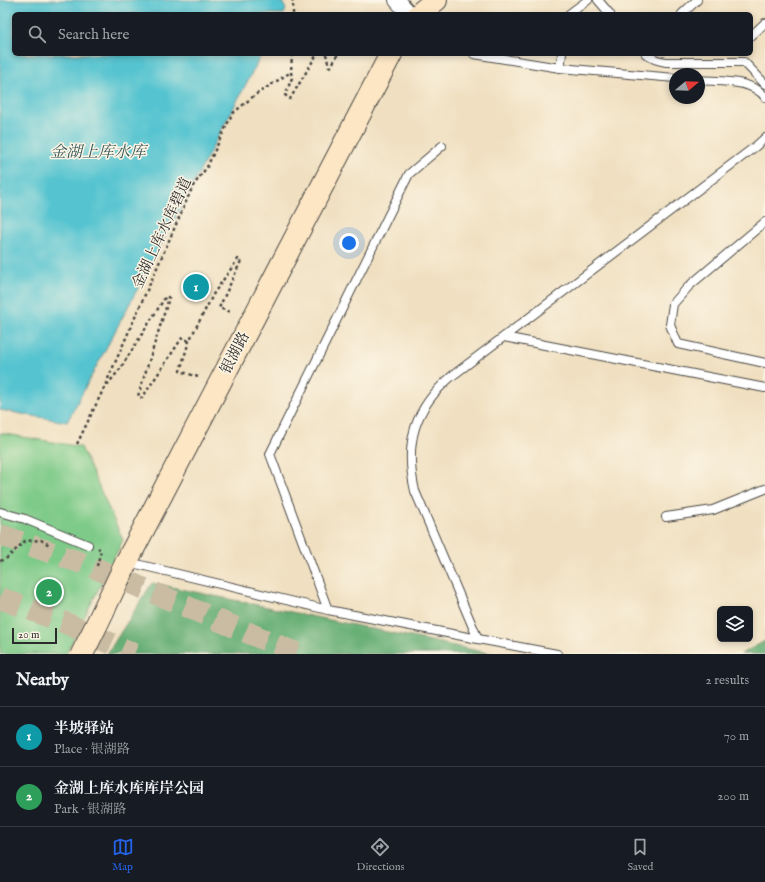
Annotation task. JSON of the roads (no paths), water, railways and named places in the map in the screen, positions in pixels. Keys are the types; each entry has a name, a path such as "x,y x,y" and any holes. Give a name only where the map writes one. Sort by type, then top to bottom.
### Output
{"street":[{"path":"397,0 407,12"},
{"path":"421,12 436,0"},
{"name":"银湖路","path":"82,654 127,561 390,56"}],"lane":[{"path":"572,12 588,0"},
{"path":"598,0 608,12"},
{"path":"684,12 697,0"},
{"path":"753,34 765,23"},
{"path":"486,56 560,68 669,77"},
{"path":"560,68 562,56"},
{"path":"649,56 658,61 666,62 744,62 765,84"},
{"path":"723,62 729,56"},
{"path":"705,80 741,83 756,88 765,97"},
{"path":"478,639 415,491 411,476 411,445 414,430 425,405 433,394 452,376 765,138"},
{"path":"328,610 270,454 409,174 442,146"},
{"path":"765,222 689,286 673,304 670,325 678,344 765,363"},
{"path":"504,337 765,388"},
{"path":"666,517 713,510 765,489"},
{"path":"0,512 24,519 88,545"},
{"path":"127,561 328,610 557,654"}],"water":[{"name":"金湖上库水库","path":"0,0 281,0 286,9 285,12 12,12 12,56 261,56 67,422 0,410"}],"tunnel":[{"path":"0,535 88,565 298,654"},
{"path":"0,598 68,624 134,654"}],"place":[{"name":"半坡驿站","path":"196,287"},
{"name":"金湖上库水库库岸公园","path":"49,592"}]}
